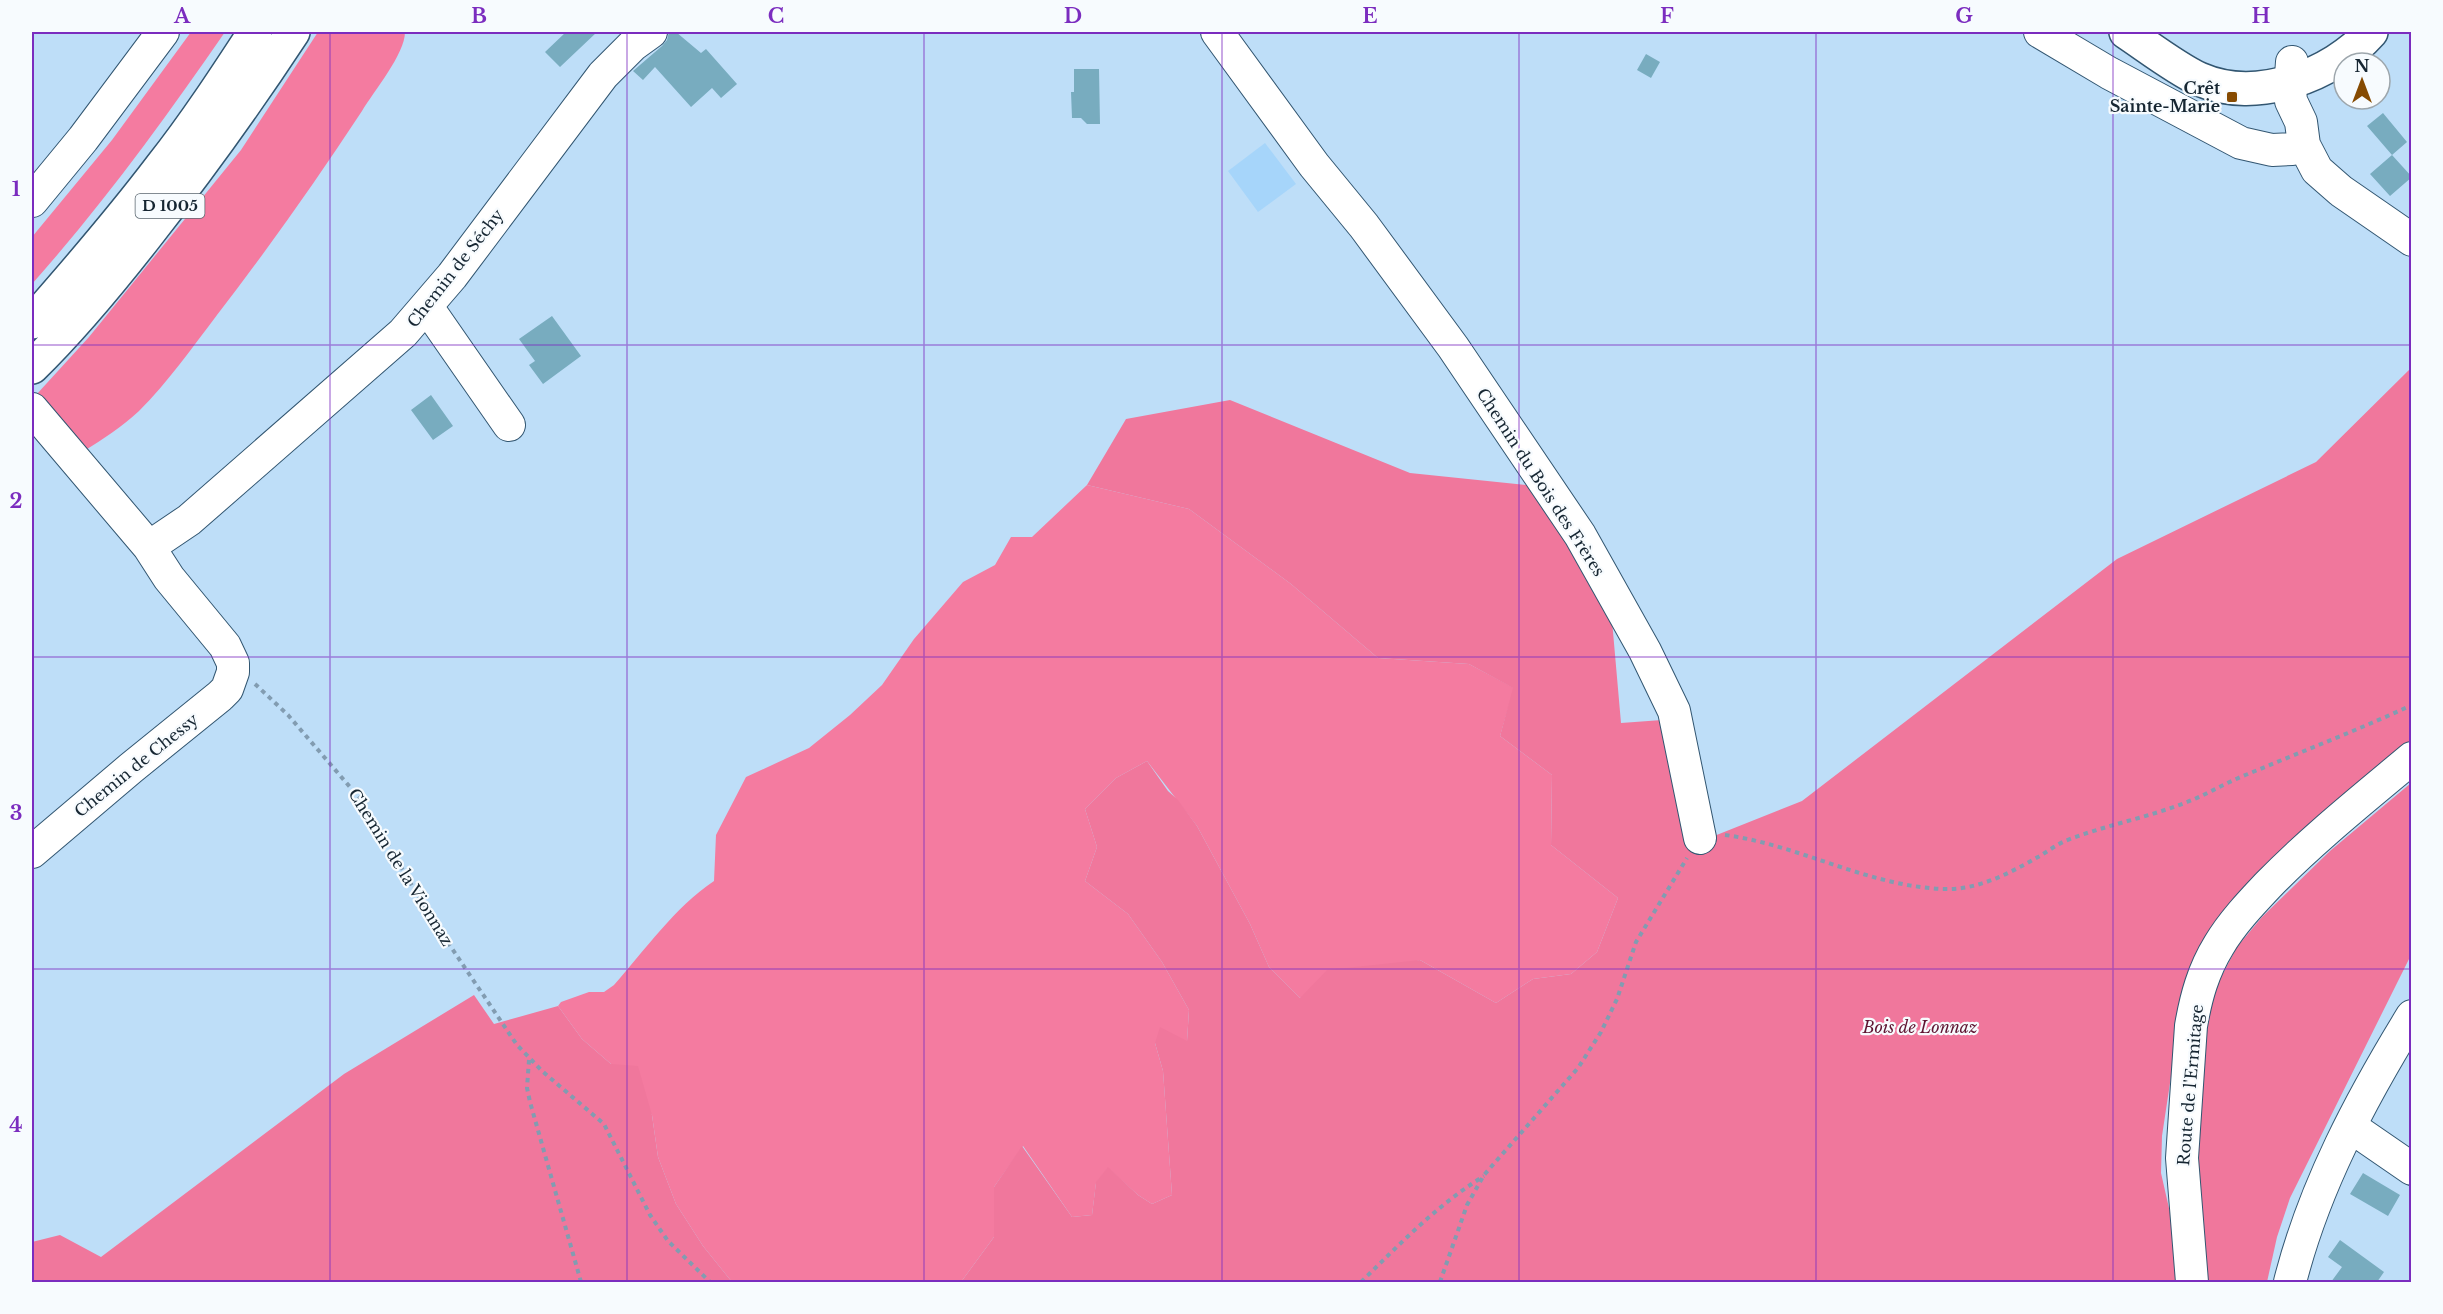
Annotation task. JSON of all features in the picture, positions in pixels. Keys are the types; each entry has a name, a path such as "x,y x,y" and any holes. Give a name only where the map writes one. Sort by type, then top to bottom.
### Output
{"main road":[{"name":"D 1005","path":"32,322 161,168 255,32"},
{"name":"D 1005","path":"32,367 119,271 192,178 250,97 292,32"},
{"path":"2126,32 2190,74 2217,84 2253,87 2299,69 2343,57 2371,32"},
{"path":"2299,69 2343,32"}],"street":[{"path":"32,201 83,139 163,32"},
{"name":"Chemin de Séchy","path":"149,547 180,528 375,359 427,307 603,75 633,45 651,32"},
{"name":"Chemin du Bois des Frères","path":"1217,32 1314,165 1364,226 1453,347 1580,535 1645,651 1674,711 1700,838"},
{"path":"2040,32 2109,73 2241,142 2272,150 2292,149 2302,133"},
{"path":"2299,69 2291,101 2313,164 2326,180 2405,230"},
{"path":"427,307 509,425"},
{"path":"33,410 149,547 169,578 225,646 233,663 233,672"},
{"name":"Chemin de Chessy","path":"32,852 220,696 231,681 233,672"},
{"name":"Route de l'Ermitage","path":"2192,1282 2182,1158 2192,1026 2197,995 2206,968 2225,935 2265,889 2325,831 2412,758"},
{"path":"2290,1282 2306,1224 2318,1193 2351,1127 2412,1016"},
{"path":"2351,1127 2412,1169"}],"path":[{"name":"Chemin de la Vionnaz","path":"233,672 251,681 274,700 362,801 430,916 507,1031 529,1059 604,1124 651,1215 668,1241 710,1282"},
{"path":"1440,1282 1467,1205 1485,1175 1578,1068 1601,1032 1617,999 1636,942 1700,838 1721,834 1742,837 1914,888 1948,889 1978,885 2010,872 2063,842 2187,802 2246,775 2355,732 2412,705"},
{"path":"529,1059 527,1088 530,1102 581,1282"},
{"path":"1361,1282 1432,1213 1458,1192 1485,1175"}],"shaded area":[{"path":"191,32 225,32 133,161 32,284 32,237 112,140"},
{"path":"318,32 405,32 404,41 395,61 345,137 273,240 189,352 139,411 119,428 84,451 36,395 89,337 241,150"},
{"path":"1265,143 1296,184 1258,212 1228,171"},
{"path":"1087,485 1189,509 1291,584 1378,658 1469,664 1514,688 1500,736 1552,775 1551,845 1618,898 1597,952 1571,974 1533,979 1496,1003 1420,960 1300,998 1269,967 1250,924 1197,826 1147,761 1116,778 1085,809 1097,847 1085,881 1128,914 1162,962 1189,1010 1187,1041 1155,1043 1163,1071 1172,1195 1152,1204 1138,1195 1108,1168 1096,1183 1092,1215 1072,1217 1023,1146 994,1187 994,1237 961,1282 732,1282 703,1246 676,1204 658,1157 652,1115 611,1064 582,1039 558,1006 561,1002 589,992 604,992 614,985 673,916 714,881 716,835 746,777 809,748 850,715 882,685 914,639 963,582 995,565 1011,537 1032,537"}],"green space":[{"name":"Bois de Lonnaz","path":"2411,368 2411,741 2309,828 2238,898 2197,952 2182,1004 2162,1136 2161,1173 2171,1217 2176,1267 2175,1282 961,1282 994,1237 994,1187 1022,1146 1072,1217 1092,1215 1096,1182 1108,1167 1138,1195 1152,1204 1172,1195 1163,1071 1155,1043 1160,1027 1187,1041 1189,1010 1162,962 1128,914 1085,881 1097,847 1085,809 1116,778 1147,761 1197,826 1250,924 1269,967 1300,998 1327,970 1420,960 1496,1003 1533,979 1571,974 1597,952 1618,898 1551,845 1552,775 1500,736 1513,688 1469,664 1378,658 1291,584 1189,509 1087,485 1126,419 1230,400 1410,473 1535,486 1611,609 1621,723 1662,720 1689,846 1802,801 2117,559 2316,462"},
{"path":"2411,783 2411,955 2290,1198 2277,1237 2267,1282 2205,1282 2197,1194 2197,1133 2208,1015 2220,979 2237,947 2262,917 2330,851"},
{"path":"474,995 494,1024 558,1006 582,1039 611,1064 638,1066 652,1115 658,1157 676,1204 703,1246 732,1282 32,1282 32,1242 60,1235 101,1257 344,1074"}],"building":[{"path":"566,32 597,32 560,67 545,52"},
{"path":"669,32 676,32 701,53 706,49 737,84 721,98 712,88 691,107 655,67 643,80 633,71 662,46"},
{"path":"1646,54 1660,62 1651,78 1637,70"},
{"path":"1074,69 1099,69 1100,124 1087,124 1081,118 1072,118 1071,92 1074,92"},
{"path":"2383,113 2407,142 2392,155 2367,126"},
{"path":"2392,155 2412,177 2390,196 2370,174"},
{"path":"552,316 581,356 543,384 529,365 535,361 519,339"},
{"path":"431,395 453,426 433,440 411,410"},
{"path":"2363,1173 2400,1195 2388,1216 2350,1194"},
{"path":"2340,1240 2384,1272 2377,1282 2331,1282 2342,1267 2328,1257"}],"place":[{"name":"Crêt Sainte-Marie","path":"2232,97"}]}
